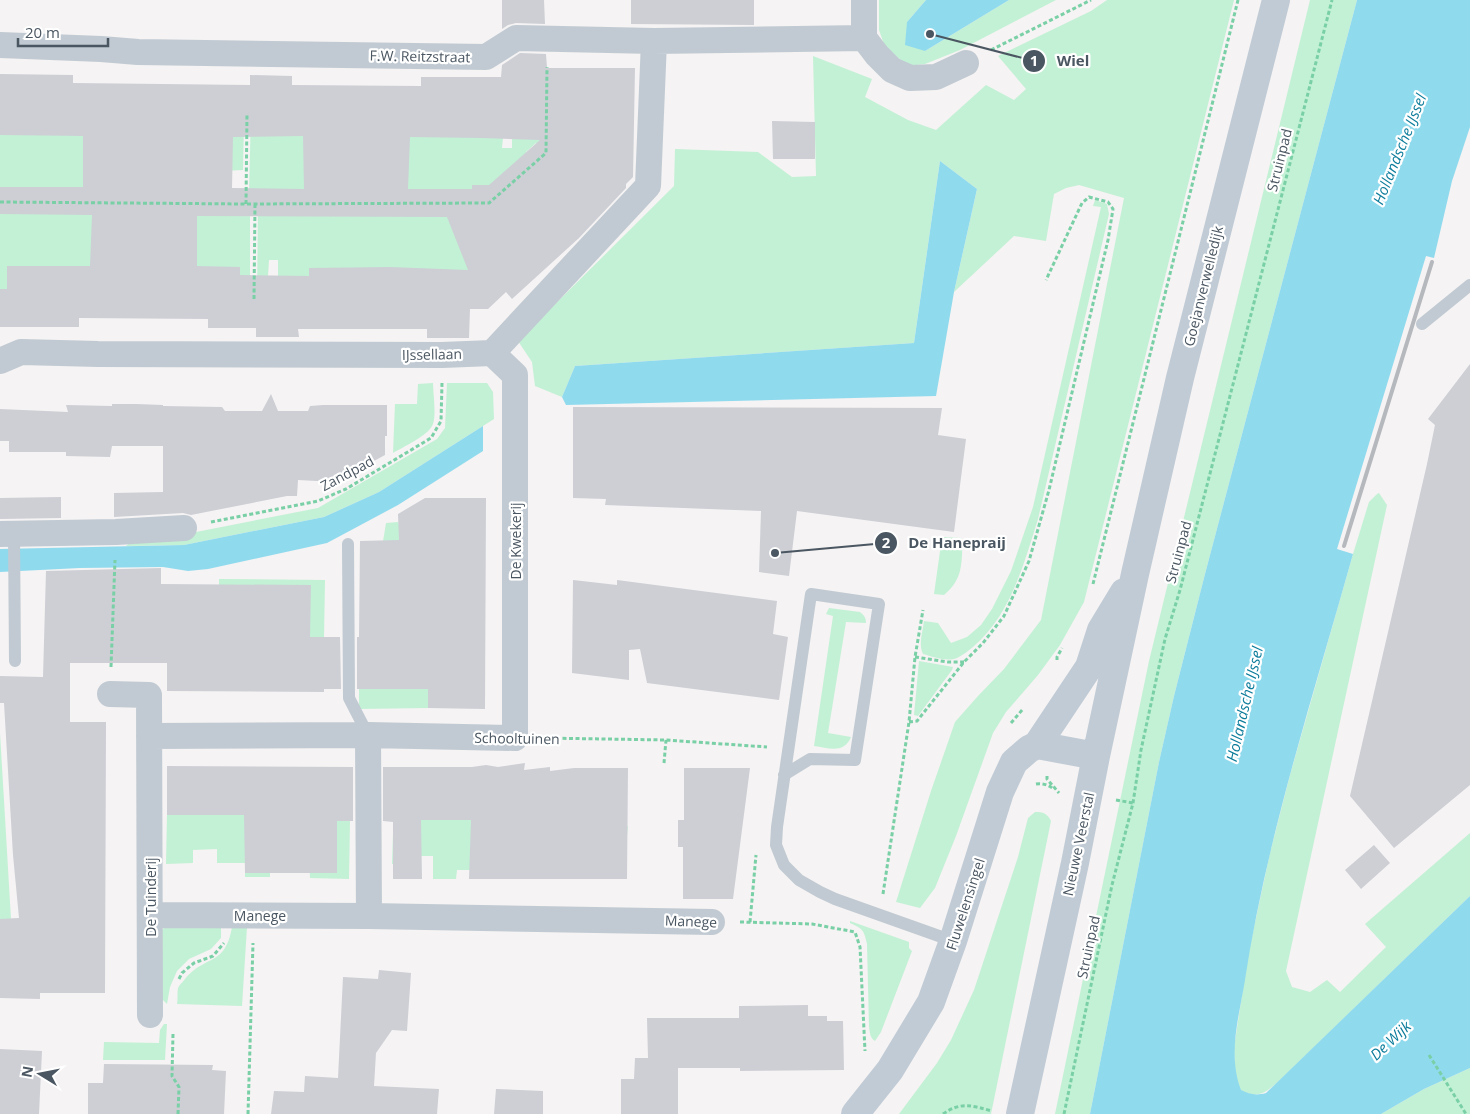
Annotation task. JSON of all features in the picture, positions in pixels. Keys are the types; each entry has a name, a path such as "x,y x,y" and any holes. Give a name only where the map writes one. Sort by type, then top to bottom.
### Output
{"main road":[{"name":"Goejanverwelledijk","path":"1135,574 1180,378 1276,0"},
{"path":"1096,756 1044,746 1089,667 1101,630 1135,574"},
{"name":"Nieuwe Veerstal","path":"1009,1113 1073,873 1135,574"},
{"name":"Fluwelensingel","path":"855,1114 890,1070 931,1002 954,941 1000,792 1014,762 1029,748 1044,746"}],"street":[{"path":"864,0 864,38 892,70 910,78 936,77 966,63"},
{"name":"F.W. Reitzstraat","path":"0,45 138,52 486,57 516,38 654,41 864,38"},
{"path":"492,353 648,186 654,41"},
{"name":"IJssellaan","path":"0,362 21,352 442,355 492,353"},
{"name":"De Kwekerij","path":"492,353 514,375 515,738"},
{"path":"9,538 184,528"},
{"name":"De Tuinderij","path":"110,694 149,695 150,1015"},
{"path":"368,735 369,916"},
{"name":"Schooltuinen","path":"149,736 368,735 515,738"},
{"name":"Manege","path":"150,915 369,916 712,922"}],"lane":[{"path":"1422,324 1470,285"},
{"path":"9,538 14,574 15,661"},
{"path":"348,544 350,698 368,735"},
{"path":"784,775 810,759 855,760 879,604 811,594 776,827 776,845 784,865 798,880 820,892 834,899 954,941"}],"path":[{"path":"966,63 1091,0"},
{"path":"1091,592 1238,0"},
{"name":"Struinpad","path":"1064,1114 1112,885 1133,803 1141,750 1166,639 1332,0"},
{"path":"0,202 489,203 546,153 547,38"},
{"path":"246,204 247,113"},
{"path":"909,722 917,722 964,662 983,643 1004,616 1029,561 1049,490 1108,240 1113,209 1108,202 1089,197 1082,203 1046,280"},
{"path":"254,299 255,204"},
{"name":"Zandpad","path":"184,528 318,501 346,489 431,438 441,421 442,355"},
{"path":"110,694 115,577"},
{"path":"882,897 909,722 915,657 923,610"},
{"path":"1057,666 1057,656 1066,641"},
{"path":"915,657 948,662 964,662"},
{"name":"Schooltuinen","path":"515,738 666,740 767,747 766,756"},
{"path":"664,763 666,740"},
{"path":"1044,746 1047,779 1060,795"},
{"path":"1110,798 1133,803"},
{"path":"178,981 182,973 194,964 213,956 225,941 227,915"},
{"path":"248,1114 254,915"},
{"name":"Manege","path":"712,922 812,924 855,932 860,947 866,1063 890,1070"},
{"path":"150,1015 173,1016 172,1076 179,1087 178,1114"},
{"path":"1429,1055 1466,1114"},
{"path":"943,1114 952,1108 964,1105 1009,1113"}],"green space":[{"path":"879,0 926,0 907,22 925,51 1009,0 1056,0 960,50 925,64 908,66 885,47 879,30"},
{"path":"1107,0 1234,0 1084,602 1060,645 1038,675 1006,712 993,733 935,888 920,908 896,902 955,722 1004,669 1041,620 1124,198 1079,185 1066,188 1054,194 1046,241 1014,236 954,292 977,189 940,161 914,343 575,366 562,397 535,386 532,362 518,341 674,186 675,149 758,152 792,177 816,176 813,56 872,79 865,97 908,120 936,130 986,85 1014,100 1026,89 998,56 1091,11"},
{"path":"1310,0 1357,0 1174,696 1159,762 1090,1114 1055,1114 1149,661"},
{"path":"532,104 542,150 536,143 526,152 532,159 490,185 472,199 313,189 249,193 251,112 409,122 503,138 502,148 512,148 512,128"},
{"path":"0,111 244,121 243,170 222,171 222,188 0,187"},
{"path":"1095,200 1107,204 1109,214 1038,519 1021,571 997,620 973,647 961,656 953,659 940,659 923,654 921,642 924,621 938,623 951,643 967,637 981,625 992,609 1011,571 1033,507 1101,207 1093,206"},
{"path":"258,207 450,217 480,279 311,268 311,291 278,277 278,260 269,260 268,276 257,300"},
{"path":"0,214 250,214 250,291 90,281 0,290"},
{"path":"433,383 435,412 432,426 420,437 393,453 395,404 417,404 418,384"},
{"path":"447,383 487,383 493,392 494,419 379,492 324,517 184,545 126,546 132,541 145,542 318,508 437,439 445,428"},
{"path":"1379,493 1387,505 1286,971 1292,987 1310,992 1327,980 1340,992 1386,947 1365,924 1470,833 1470,896 1281,1079 1267,1091 1258,1094 1247,1093 1240,1090 1235,1074 1234,1048 1248,955 1270,853 1290,775 1353,554 1369,502"},
{"path":"398,522 428,592 428,708 359,709 359,688 386,523"},
{"path":"942,537 961,538 962,544 960,572 953,586 944,595 934,594"},
{"path":"219,579 325,580 324,637 271,637 219,608"},
{"path":"829,608 860,612 866,620 866,623 846,622 828,733 851,737 844,746 836,749 814,746 833,616 826,614"},
{"path":"919,661 953,667 918,716 914,715"},
{"path":"0,733 11,919 0,919"},
{"path":"1035,812 1048,816 1051,821 991,1114 899,1114 937,1063 951,1040 974,990 1018,857 1028,818"},
{"path":"167,815 244,815 322,821 350,821 349,879 310,878 309,848 270,863 270,877 245,877 245,873 259,863 217,863 217,849 193,850 193,863 166,864"},
{"path":"471,815 471,825 628,826 625,854 613,870 613,879 601,879 601,870 555,870 555,879 537,879 537,870 457,870 456,879 433,879 433,856 418,856 418,863 392,864 393,833 421,833 421,820"},
{"path":"850,921 909,942 909,948 912,951 881,1032 875,1041 871,1037 869,1027 867,944 862,930 850,923"},
{"path":"166,926 221,926 221,938 211,949 189,959 177,971 170,987 167,1004 160,997 161,931"},
{"path":"232,927 247,927 242,1006 177,1004 179,986 193,971 220,954 229,940"},
{"path":"164,1024 167,1024 165,1060 103,1060 104,1042 159,1043 160,1030"},
{"path":"1470,1068 1470,1114 1381,1114 1424,1089"}],"water":[{"path":"926,0 1009,0 925,51 905,45 907,22"},
{"path":"1357,0 1470,0 1470,127 1452,181 1434,258 1426,256 1337,549 1353,554 1292,769 1265,877 1253,931 1237,1025 1235,1064 1241,1090 1253,1094 1266,1093 1470,896 1470,1068 1424,1089 1381,1114 1090,1114 1159,762 1174,696"},
{"path":"940,161 977,189 954,292 936,396 566,405 562,397 575,366 914,343"},
{"path":"483,426 483,451 398,505 327,543 208,569 188,571 163,567 80,568 0,572 0,549 184,545 324,517 379,492"}],"building":[{"path":"502,0 544,0 545,24 516,23 502,29"},
{"path":"631,0 754,0 754,25 631,24"},
{"path":"520,53 546,54 547,68 635,68 633,177 626,184 626,188 579,238 512,299 506,292 488,309 470,309 469,338 427,338 427,329 298,329 299,337 256,337 256,328 208,328 208,319 79,318 79,327 0,327 0,289 7,289 7,266 90,266 92,215 0,214 0,187 83,187 83,136 0,135 0,74 73,75 73,83 250,85 250,75 292,76 292,85 421,86 421,77 501,77 502,65","holes":["303,136 304,189 232,188 233,137","410,137 540,140 489,185 472,185 472,189 408,189","197,216 447,217 468,270 390,267 309,268 309,276 240,275 240,267 197,266"]},
{"path":"772,121 815,122 815,159 773,159"},
{"path":"1470,364 1470,785 1394,848 1350,796 1427,464 1435,425 1428,419"},
{"path":"271,394 278,411 308,411 310,406 323,405 387,405 385,455 335,482 298,480 297,496 287,496 191,515 183,513 114,517 114,493 163,492 163,446 112,446 110,457 66,456 66,452 9,452 9,441 0,441 0,409 68,412 66,405 112,406 112,404 136,404 222,407 225,411 262,411"},
{"path":"573,407 942,408 938,435 966,439 954,532 797,511 789,576 759,572 761,511 605,505 606,499 573,498"},
{"path":"61,497 61,518 0,519 0,498"},
{"path":"425,498 486,498 485,709 428,708 428,689 357,689 360,541 399,540 398,514"},
{"path":"161,568 161,584 311,585 310,637 340,637 341,689 324,689 324,692 167,691 167,663 70,663 70,722 106,722 105,993 40,993 40,999 0,998 0,919 19,918 13,855 4,703 0,703 0,676 43,677 46,571"},
{"path":"573,580 617,585 617,580 777,601 773,634 788,637 779,700 647,683 640,649 629,650 629,680 572,673"},
{"path":"525,763 524,770 550,767 550,771 574,768 628,768 627,879 469,879 471,820 421,820 422,879 393,879 393,822 383,821 383,767 472,767 486,765 498,767"},
{"path":"167,766 353,767 353,821 337,821 337,873 245,873 244,815 167,815"},
{"path":"684,768 750,768 733,899 683,899 683,847 678,847 678,820 684,820"},
{"path":"1374,845 1390,863 1361,889 1345,870"},
{"path":"379,970 411,973 407,1031 392,1030 376,1053 374,1086 439,1089 437,1114 271,1114 274,1091 304,1092 305,1076 338,1078 343,977 378,979"},
{"path":"808,1005 808,1016 827,1016 827,1021 843,1021 844,1070 740,1071 740,1068 678,1068 678,1114 621,1114 621,1079 634,1079 635,1058 648,1058 647,1018 739,1018 739,1006"},
{"path":"0,1049 42,1051 39,1114 0,1114"},
{"path":"104,1064 213,1065 212,1070 226,1071 224,1114 88,1114 88,1083 103,1083"},
{"path":"496,1089 543,1091 543,1114 494,1114"}],"railway":[{"path":"1344,546 1432,262"}],"place":[{"name":"Wiel","path":"930,34"},
{"name":"De Hanepraij","path":"775,553"}],"water label":[{"name":"Hollandsche IJssel","path":"1399,149"},
{"name":"Hollandsche IJssel","path":"1244,704"},
{"name":"De Wijk","path":"1390,1040"}]}
